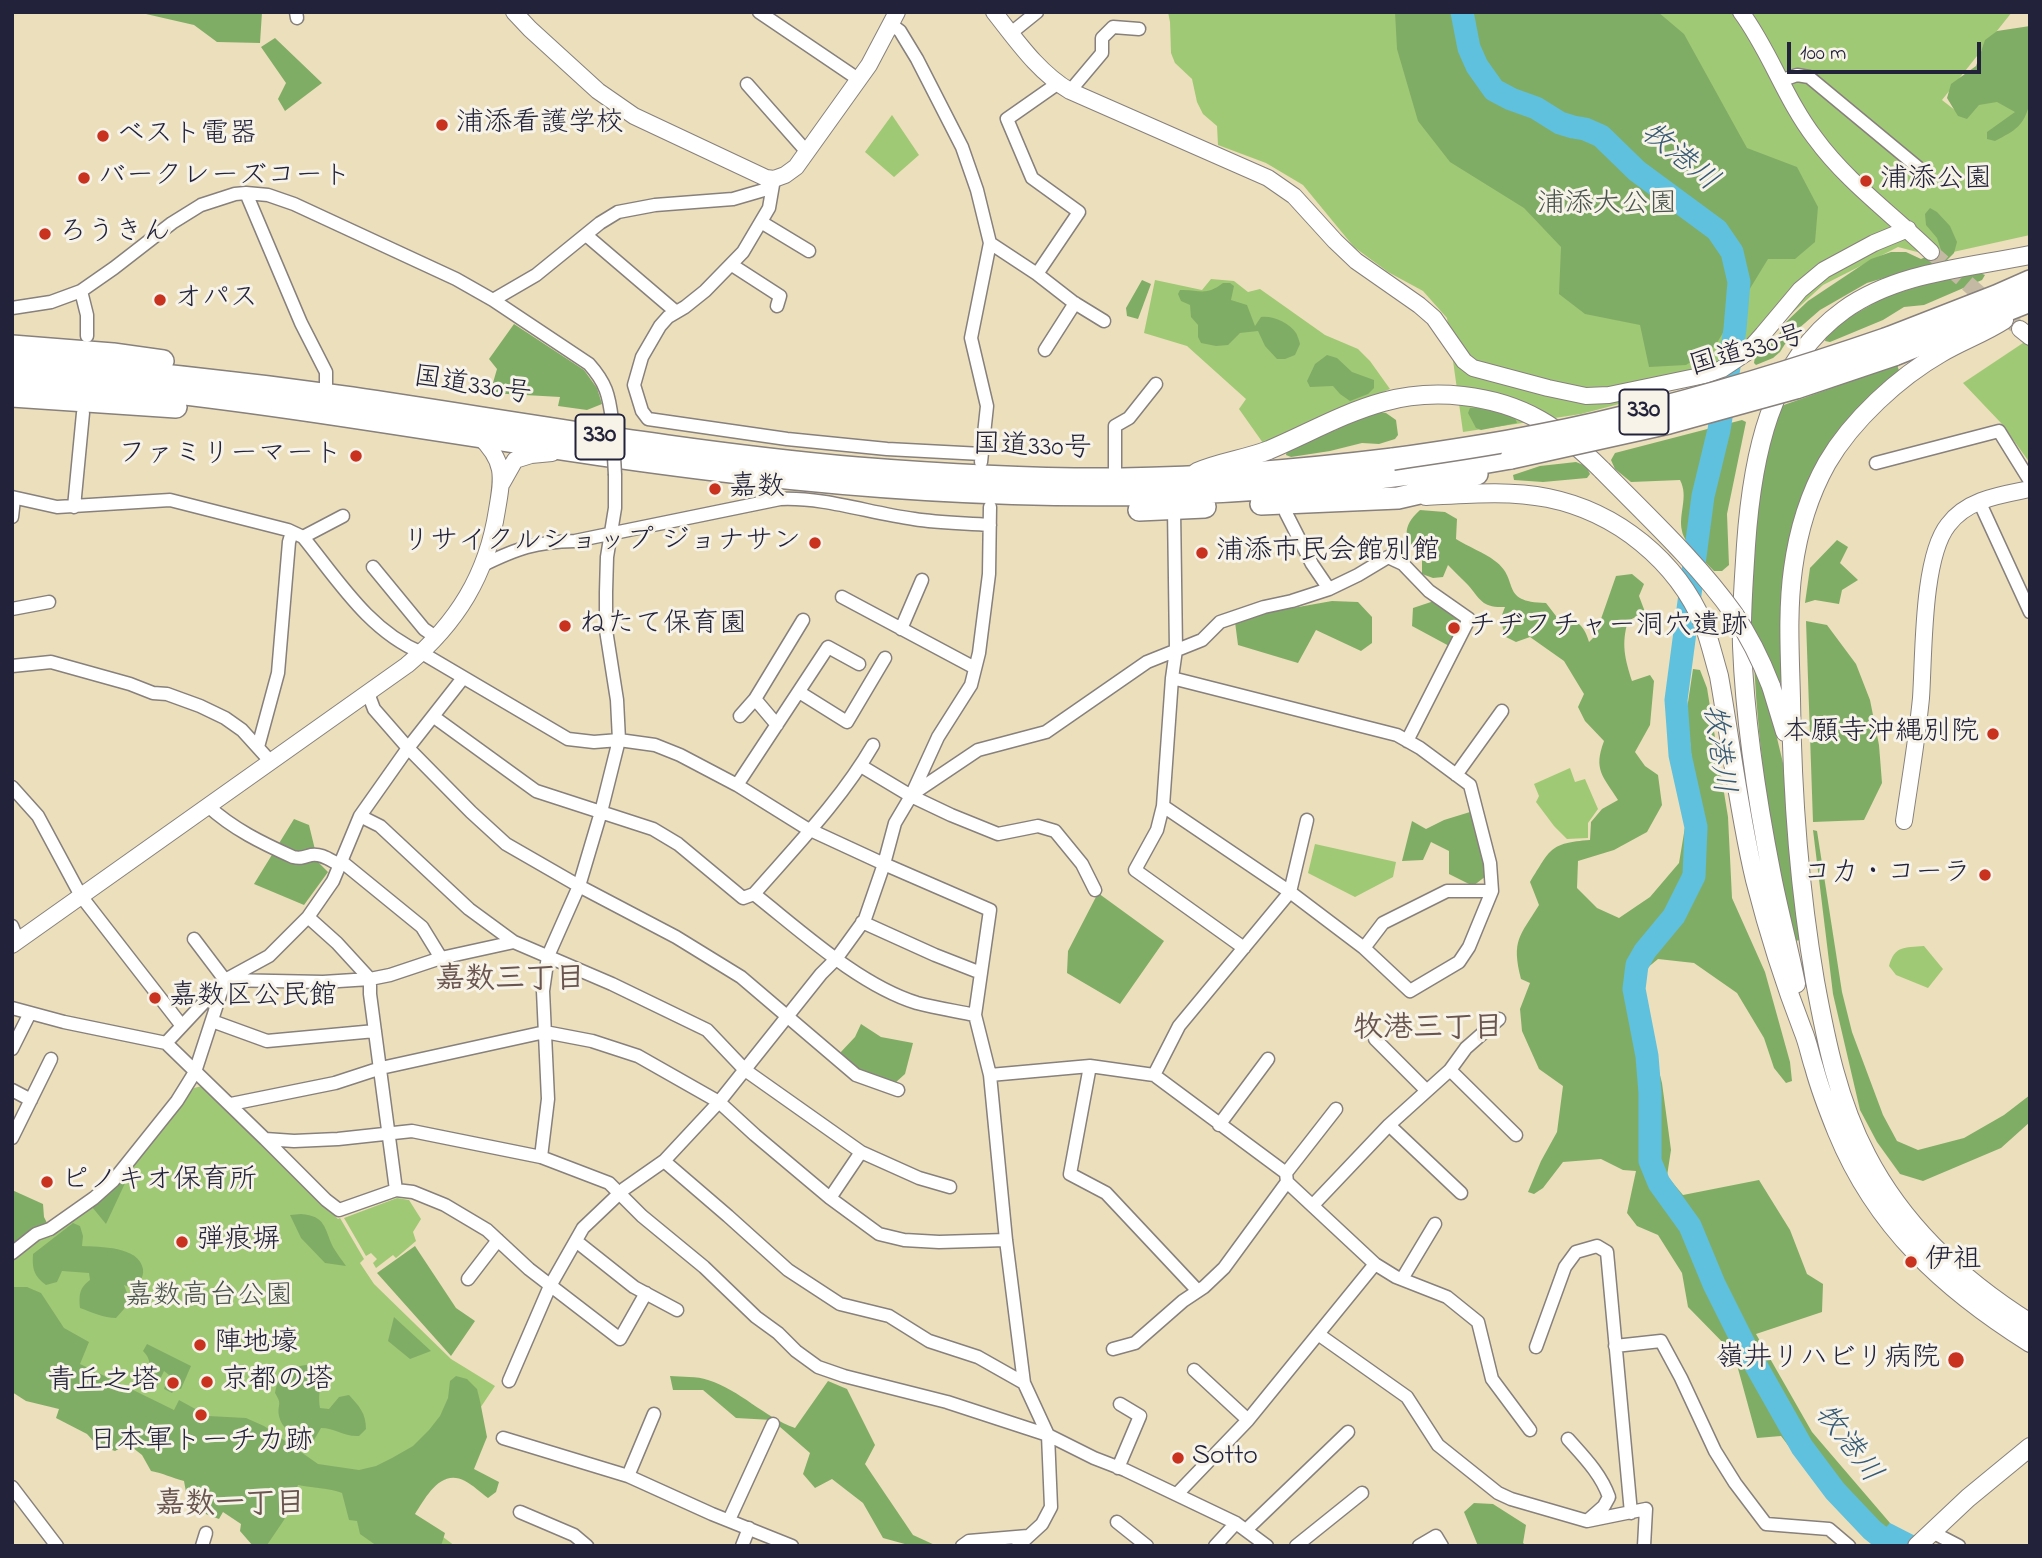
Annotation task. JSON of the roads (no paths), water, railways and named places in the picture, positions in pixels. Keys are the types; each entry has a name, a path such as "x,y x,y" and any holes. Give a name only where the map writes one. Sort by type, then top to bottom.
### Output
{"highway":[{"name":"国道330号","path":"12,362 101,368 348,407 852,467 980,476 1115,479 1269,472 1462,480 1511,458 1669,424 1796,388 2030,281"},
{"name":"国道330号","path":"12,381 130,388 348,407 479,436 750,475 912,490 1010,495 1121,496 1272,489 1395,478 1550,433 1622,417 1891,346 2029,301"},
{"path":"12,346 113,354 222,369 326,392 348,407"},
{"path":"12,396 253,412 348,407"},
{"path":"912,490 990,516 1046,510 1174,509 1395,478"}],"main road":[{"path":"1804,1033 1798,993 1772,876 1746,710 1742,609 1748,512 1760,444 1774,400 1794,363 1811,340 1846,308 1877,290 1914,278 2030,255"},
{"path":"2029,301 2000,323 1928,361 1892,388 1845,437 1828,461 1808,505 1796,549 1790,591 1792,770 1798,862 1808,940 1828,1047 1847,1112 1878,1175 1924,1236 1976,1286 2030,1323"},
{"path":"1188,477 1200,470 1255,455 1382,402 1432,395 1473,398 1509,407 1541,420 1574,442 1602,470 1700,573 1733,613 1755,648 1770,686 1784,729 1792,770"},
{"path":"1395,478 1466,494 1531,496 1569,503 1607,520 1642,542 1669,568 1695,608 1711,647 1719,676 1759,895 1824,1100 1844,1149 1889,1221 1940,1279 1984,1313 2030,1343"},
{"path":"1925,1539 1968,1498 2030,1447"}],"street":[{"path":"514,12 572,68 621,109 766,178 792,171 848,97 894,18"},
{"path":"759,12 858,79"},
{"path":"994,12 1042,72 1063,88 1268,178 1294,195 1356,261 1434,318 1464,362 1473,368 1548,388 1586,396 1609,395 1682,381 1722,369 1746,353 1800,290 1824,270 1874,243 1908,229"},
{"path":"1011,33 1037,12"},
{"path":"1741,12 1754,30 1798,115 1815,139 1839,168 1931,252"},
{"path":"894,18 918,59 962,147 977,190 990,243 971,338 987,407 980,476"},
{"path":"1037,274 1079,212 1032,178 1007,119 1063,88 1102,53 1102,38 1113,27 1139,29"},
{"path":"1780,81 1797,75 1809,77 1920,169"},
{"path":"747,84 807,152"},
{"path":"774,178 769,208 743,253 705,291 685,307 675,311 660,326 642,357 634,385 642,411 648,419 786,439 887,449 982,454"},
{"path":"493,300 536,275 618,212 655,205 733,199 764,190 774,178"},
{"path":"246,193 301,323 326,372 326,392"},
{"path":"12,308 51,302 81,291 172,223 201,205 235,194 268,195 294,204 456,279 493,300 589,364 606,386 610,398 615,475 615,508 607,567 606,630 620,740 579,886 548,956 543,991 548,1099 541,1157"},
{"path":"761,222 809,251"},
{"path":"586,235 675,311"},
{"path":"990,243 1104,321"},
{"path":"732,265 780,296 777,306"},
{"path":"81,291 87,315 87,336"},
{"path":"1045,350 1075,303"},
{"path":"1115,479 1115,426 1129,418 1156,384"},
{"path":"74,507 83,413"},
{"path":"1876,463 1999,431 2030,481"},
{"path":"479,436 496,456 502,482"},
{"path":"14,938 80,896 422,653 458,612 483,565 492,540 502,482 511,464 523,456 593,453"},
{"path":"1905,821 1917,731 1926,609 1937,544 1948,524 1979,501 2030,489"},
{"path":"12,517 13,498 57,507 170,500 297,535 365,614 399,642 568,739 594,742 620,740 655,745 680,755 737,785 810,830 990,909 975,1015 990,1075 1006,1240 1024,1383 1048,1435 1051,1507 1042,1524 1023,1541 969,1541 962,1546"},
{"path":"483,565 524,547 544,542 575,541 767,501 798,499 915,519 990,516 989,574 979,653 971,685 937,737 911,796 895,823 884,864 862,922 836,959 821,974 719,1102 664,1161 619,1194 583,1228 550,1286 509,1381"},
{"path":"1979,501 2030,611"},
{"path":"1174,509 1176,650 1163,806 1157,830 1135,870 1244,948"},
{"path":"1286,513 1312,564 1329,589"},
{"path":"258,747 278,673 289,542 297,535 344,516"},
{"path":"911,796 978,750 1046,732 1147,662 1202,640 1220,622 1329,589 1388,557 1403,564 1429,591 1469,619 1407,741"},
{"path":"373,567 424,629 437,638"},
{"path":"901,629 922,580"},
{"path":"842,597 975,668"},
{"path":"12,609 49,602"},
{"path":"740,716 755,699 803,620"},
{"path":"737,785 828,647 859,664"},
{"path":"799,692 848,722 885,658"},
{"path":"12,666 51,662 153,693 167,694 200,706 242,730 271,762"},
{"path":"166,1043 225,980 269,956 308,917 333,881 360,816 408,748 463,678"},
{"path":"1163,806 1290,892 1364,948 1410,991 1459,961 1469,947 1492,891 1490,863 1470,785 1420,748 1397,735 1369,726 1172,678"},
{"path":"368,693 374,709 408,748 506,844 676,937 741,977 856,1075 898,1090"},
{"path":"755,699 777,725"},
{"path":"1456,775 1502,711"},
{"path":"434,717 536,792 653,829 678,844 743,898 754,894 810,830 873,745"},
{"path":"860,766 911,796 998,834 1038,826 1055,831 1082,864 1095,890"},
{"path":"12,787 38,816 80,896 182,1026"},
{"path":"208,806 241,832 293,857 301,859 313,855 322,856 341,863 422,927 441,958"},
{"path":"360,816 380,827 469,909 514,942 707,1030 745,1070 861,1152 919,1178 950,1187"},
{"path":"1154,1075 1179,1026 1290,892 1307,820"},
{"path":"1364,948 1383,923 1447,891 1492,891"},
{"path":"754,894 836,959 873,982 916,1002 975,1015"},
{"path":"308,917 337,943 370,979 396,1190"},
{"path":"862,922 981,973"},
{"path":"194,939 225,980"},
{"path":"225,980 323,982 370,979 441,958 514,942"},
{"path":"12,1253 36,1234 50,1229 94,1198 113,1181 177,1101 195,1072 225,980"},
{"path":"12,1008 166,1043 339,1210 396,1190 413,1192 445,1205 487,1230 550,1286 620,1339 646,1293"},
{"path":"12,1049 30,1013"},
{"path":"1313,1205 1389,1125 1450,1070 1466,1048 1499,1019"},
{"path":"212,1021 267,1041 376,1031"},
{"path":"231,1104 335,1083 380,1068 545,1032 592,1041 638,1056 719,1102 830,1198 879,1234 904,1240 939,1242 1006,1240"},
{"path":"1375,1039 1426,1090"},
{"path":"12,1138 51,1059"},
{"path":"1219,1125 1268,1059"},
{"path":"1090,1066 1070,1174 1106,1193 1198,1291"},
{"path":"990,1075 1090,1066 1154,1075 1286,1177 1375,1264 1402,1279 1447,1297 1478,1322 1492,1380 1530,1430"},
{"path":"1450,1070 1516,1135"},
{"path":"12,1090 31,1100"},
{"path":"1113,1349 1135,1342 1224,1268 1336,1109"},
{"path":"1389,1125 1461,1193"},
{"path":"265,1139 294,1141 412,1131 541,1157 609,1183 642,1216 704,1267 756,1317 818,1367 947,1402 1048,1435 1177,1494 1241,1527 1266,1546"},
{"path":"830,1198 861,1152"},
{"path":"664,1161 788,1270 840,1304 889,1316 929,1341 978,1357 1024,1383"},
{"path":"1402,1279 1435,1224"},
{"path":"468,1279 498,1240"},
{"path":"576,1241 634,1287 677,1310"},
{"path":"1536,1347 1565,1267 1576,1252 1597,1247 1607,1252 1631,1513"},
{"path":"1177,1494 1248,1420 1375,1264"},
{"path":"1318,1334 1407,1397 1438,1445 1498,1493 1587,1521 1646,1509 1644,1546"},
{"path":"1615,1346 1661,1341 1715,1451 1766,1524 1829,1529 1849,1546"},
{"path":"1194,1370 1248,1420"},
{"path":"1118,1468 1140,1416 1120,1404"},
{"path":"628,1476 654,1414"},
{"path":"729,1520 773,1424"},
{"path":"1215,1546 1241,1527 1348,1432"},
{"path":"503,1438 628,1476 792,1546"},
{"path":"1568,1439 1595,1471 1609,1497 1604,1506 1587,1521"},
{"path":"12,1487 57,1546"},
{"path":"1296,1546 1362,1493"},
{"path":"520,1512 574,1535 587,1546"},
{"path":"1117,1522 1147,1546"},
{"path":"742,1546 749,1528"},
{"path":"202,1546 206,1533"},
{"path":"1419,1546 1436,1536 1442,1546"},
{"path":"1925,1539 1959,1546"}],"water":[{"name":"牧港川","path":"1890,1523 1935,1546 1878,1546 1871,1543"}],"waterway":[{"name":"牧港川","path":"1462,12 1469,48 1477,66 1494,90 1536,108 1560,123 1601,136 1637,171 1717,230 1732,252 1739,282 1735,329 1719,430 1703,496 1676,700 1680,755 1696,827 1694,876 1674,916 1637,965 1634,989 1647,1056 1650,1161 1659,1183 1690,1226 1714,1284 1746,1348 1802,1447 1835,1491 1872,1530 1892,1546"}],"tunnel":[{"path":"1931,252 2020,329"}],"place":[{"name":"浦添看護学校","path":"442,125"},
{"name":"ベスト電器","path":"103,136"},
{"name":"バークレーズコート","path":"84,178"},
{"name":"浦添公園","path":"1866,181"},
{"name":"ろうきん","path":"45,234"},
{"name":"オパス","path":"160,300"},
{"name":"ファミリーマート","path":"356,456"},
{"name":"嘉数","path":"715,489"},
{"name":"リサイクルショップ ジョナサン","path":"815,543"},
{"name":"浦添市民会館別館","path":"1202,553"},
{"name":"ねたて保育園","path":"565,626"},
{"name":"チヂフチャー洞穴遺跡","path":"1454,628"},
{"name":"本願寺沖縄別院","path":"1993,734"},
{"name":"コカ・コーラ","path":"1985,875"},
{"name":"嘉数区公民館","path":"155,998"},
{"name":"ピノキオ保育所","path":"47,1182"},
{"name":"弾痕塀","path":"182,1242"},
{"name":"伊祖","path":"1911,1262"},
{"name":"陣地壕","path":"200,1345"},
{"name":"嶺井リハビリ病院","path":"1956,1360"},
{"name":"京都の塔","path":"207,1382"},
{"name":"青丘之塔","path":"173,1383"},
{"name":"日本軍トーチカ跡","path":"201,1415"},
{"name":"Sotto","path":"1178,1458"}],"district":[{"name":"嘉数三丁目","path":"510,982"},
{"name":"牧港三丁目","path":"1428,1031"},
{"name":"嘉数一丁目","path":"230,1507"}],"park label":[{"name":"浦添大公園","path":"1607,206"},
{"name":"嘉数高台公園","path":"209,1298"}]}
